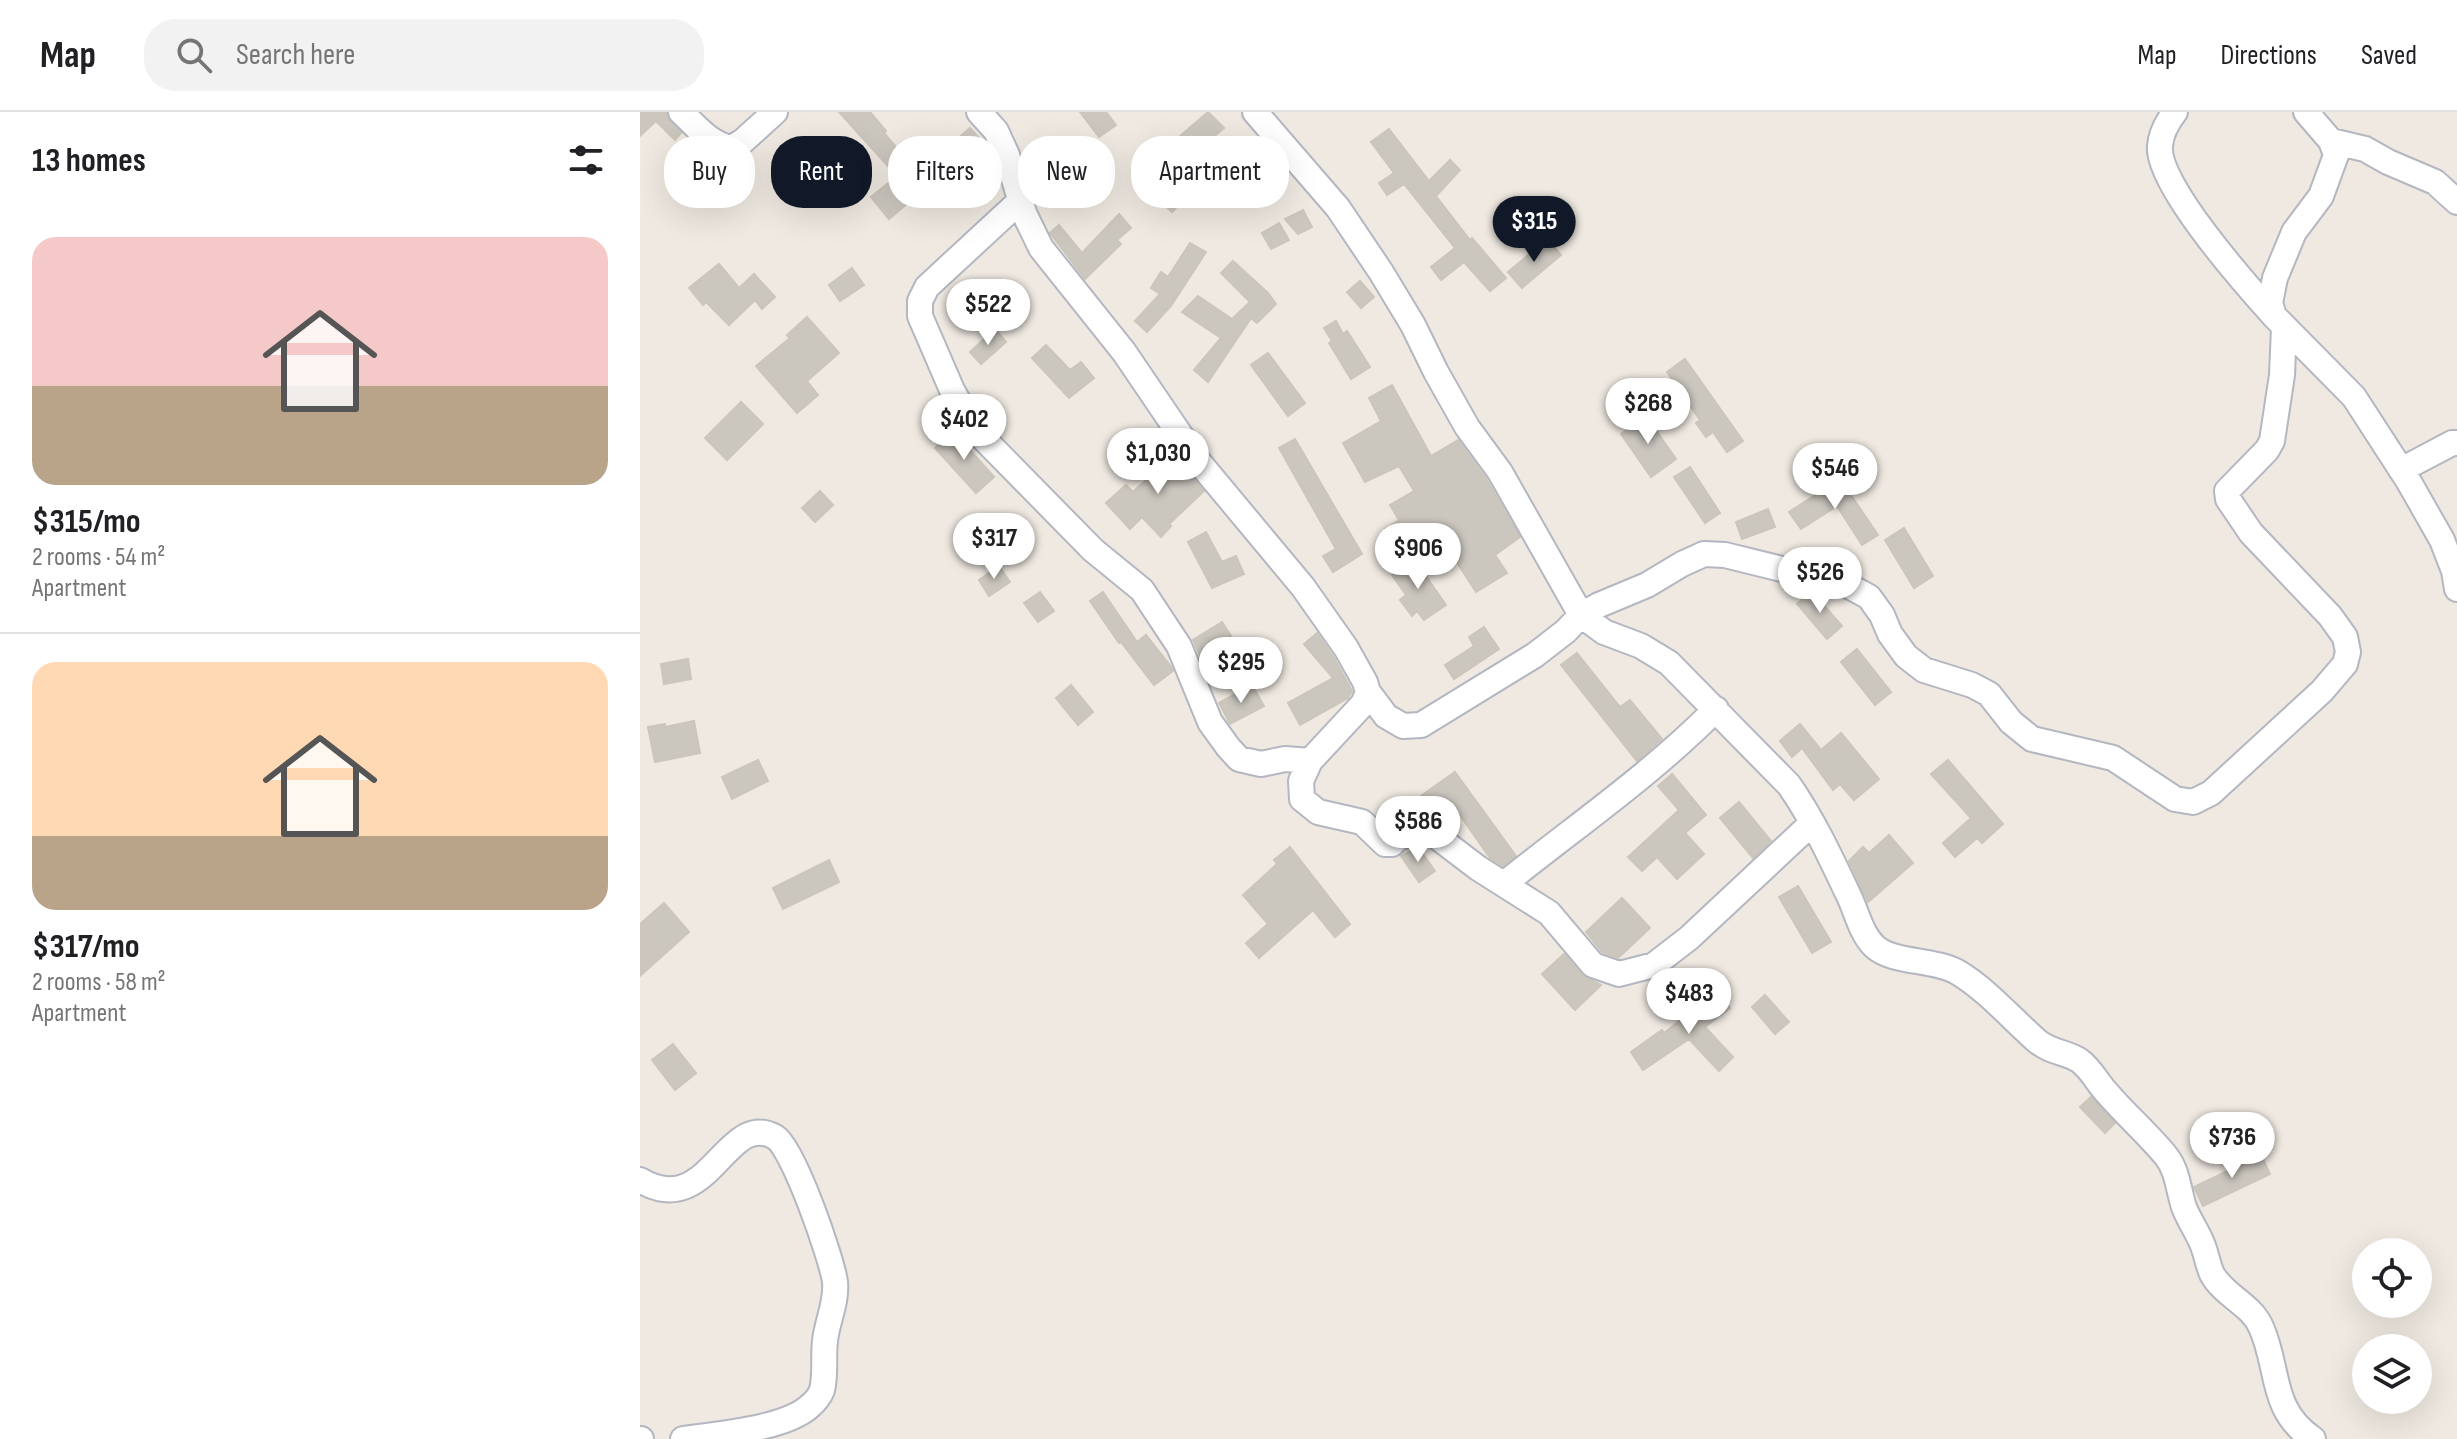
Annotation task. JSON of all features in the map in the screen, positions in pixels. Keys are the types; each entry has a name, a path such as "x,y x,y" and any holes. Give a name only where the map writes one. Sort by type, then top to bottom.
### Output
{"street":[{"path":"681,112 710,139 720,146 731,148 775,112"},
{"path":"979,112 996,131 1018,190"},
{"path":"1255,112 1338,208 1381,272 1467,427 1500,472 1581,615 1604,632 1641,646 1669,663 1789,785 1802,803 1849,895 1864,932 1874,946 1891,957 1937,963 1975,984 2040,1044 2079,1060 2165,1155 2174,1169 2185,1211 2202,1242 2212,1274 2261,1325 2269,1349 2274,1383 2291,1420 2313,1439"},
{"path":"2175,112 2159,147 2164,170 2181,200 2246,284 2354,397 2442,540 2454,571 2457,589"},
{"path":"1023,208 1041,248 1124,352 1198,461 1303,587 1346,648 1368,692 1386,716 1403,726 1421,725 1535,655 1581,615 1647,585 1704,554 1725,555 1847,585 1869,597 1906,656 1924,670 1972,685 1989,694 2011,722 2032,739 2113,758 2175,799 2193,802 2211,793 2322,691 2345,664 2348,652 2345,637 2330,616 2251,533 2228,499 2227,491 2272,441 2282,375 2279,321 2270,303 2275,278 2294,232 2321,196 2336,155 2331,141 2306,112"},
{"path":"2331,141 2365,149 2435,182 2457,202"},
{"path":"1018,203 927,287 920,301 923,325 952,390 982,437 1093,550 1142,590 1179,646 1210,722 1239,759 1261,764 1285,759 1310,761"},
{"path":"2401,470 2457,443"},
{"path":"1368,692 1363,704 1310,761 1301,781 1302,799 1318,812 1362,822 1385,844 1392,844 1398,838 1419,831 1432,833 1549,913 1593,965 1619,974 1654,965 1689,938 1811,824"},
{"path":"1504,884 1663,758 1716,709"},
{"path":"640,1180 650,1186 672,1191 687,1187 701,1178 740,1139 765,1133 779,1139 789,1151 803,1182 835,1281 833,1312 825,1338 821,1392 811,1406 763,1433 683,1439"}],"building":[{"path":"640,112 666,112 670,122 681,133 671,136 656,121 640,136"},
{"path":"839,112 870,112 886,131 888,166 872,148 872,136 861,136"},
{"path":"1080,112 1106,112 1116,125 1098,136"},
{"path":"1208,112 1224,128 1215,136 1180,136"},
{"path":"970,128 977,136 961,136"},
{"path":"1389,129 1429,181 1450,160 1460,170 1436,196 1470,240 1472,238 1506,278 1490,291 1464,262 1441,280 1431,267 1455,248 1404,184 1387,195 1379,183 1394,173 1371,142"},
{"path":"888,183 888,208 902,208 889,219 872,196"},
{"path":"1303,210 1312,227 1298,234 1285,219"},
{"path":"1119,214 1131,228 1117,240 1121,244 1085,279 1050,233 1059,225 1082,253"},
{"path":"1279,223 1289,240 1271,249 1262,233"},
{"path":"1547,239 1561,255 1522,288 1508,272"},
{"path":"1190,243 1206,252 1171,306 1147,332 1135,321 1160,294 1151,288 1161,272 1168,277"},
{"path":"1233,261 1276,304 1257,323 1251,318 1208,382 1194,370 1221,338 1182,312 1198,296 1232,319 1250,302 1221,273"},
{"path":"719,264 739,288 754,274 775,297 762,309 755,300 729,325 706,302 703,305 689,288"},
{"path":"852,268 864,285 840,301 829,285"},
{"path":"1360,281 1374,297 1361,308 1347,292"},
{"path":"807,317 839,353 807,381 818,395 797,413 756,366 790,338 787,335"},
{"path":"1336,321 1343,334 1347,331 1370,367 1351,379 1329,343 1332,341 1324,328"},
{"path":"995,329 1006,342 981,364 970,352"},
{"path":"1046,345 1070,370 1081,362 1094,378 1069,398 1032,358"},
{"path":"1268,353 1305,403 1288,416 1251,365"},
{"path":"1685,359 1743,441 1727,452 1713,432 1706,437 1696,423 1700,420 1667,372"},
{"path":"1392,385 1431,456 1458,440 1487,480 1520,537 1495,555 1507,573 1476,592 1432,524 1396,547 1385,529 1399,520 1390,505 1414,491 1399,466 1365,482 1343,443 1381,421 1369,398"},
{"path":"741,402 763,424 727,460 705,438"},
{"path":"1646,416 1676,459 1651,477 1621,434"},
{"path":"953,431 994,477 976,493 935,448"},
{"path":"1295,439 1362,554 1333,572 1323,556 1336,549 1279,448"},
{"path":"1171,448 1204,491 1169,524 1171,526 1161,537 1142,517 1130,529 1106,503 1126,485 1133,492 1161,466 1157,461"},
{"path":"1690,467 1720,513 1705,523 1674,477"},
{"path":"1840,479 1878,535 1862,545 1837,506 1801,529 1789,512"},
{"path":"820,491 833,505 815,522 802,508"},
{"path":"1768,509 1775,527 1742,539 1736,522"},
{"path":"985,516 1004,538 988,551 969,530"},
{"path":"1904,528 1933,576 1914,588 1885,540"},
{"path":"1206,532 1222,562 1236,556 1244,574 1212,588 1188,542"},
{"path":"1414,559 1446,605 1424,620 1417,611 1412,616 1400,600 1406,595 1392,575"},
{"path":"999,566 1010,582 989,596 979,580"},
{"path":"1040,592 1054,611 1038,622 1024,603"},
{"path":"1103,592 1137,642 1146,635 1172,668 1173,671 1154,685 1090,601"},
{"path":"1812,592 1842,626 1827,639 1797,604"},
{"path":"1222,622 1231,636 1200,656 1193,640"},
{"path":"1484,627 1499,649 1454,679 1445,665 1474,646 1469,637"},
{"path":"1317,633 1352,691 1348,698 1300,725 1288,703 1333,678 1304,644"},
{"path":"1857,649 1891,692 1875,705 1841,662"},
{"path":"1577,653 1620,707 1630,700 1662,739 1637,761 1561,665"},
{"path":"688,659 691,679 664,684 661,664"},
{"path":"1071,685 1093,712 1078,725 1056,698"},
{"path":"1252,685 1264,706 1230,724 1219,703"},
{"path":"694,721 700,753 655,762 648,727"},
{"path":"1800,724 1821,750 1841,733 1879,779 1854,800 1840,784 1833,790 1802,748 1792,757 1780,741"},
{"path":"758,760 768,781 732,799 722,777"},
{"path":"1948,760 2003,824 1982,843 1977,838 1955,857 1943,843 1971,818 1931,774"},
{"path":"1455,772 1516,856 1503,866 1490,858 1450,801 1428,817 1421,816 1411,803"},
{"path":"1672,774 1706,815 1685,833 1704,854 1677,879 1657,857 1642,871 1628,857 1679,810 1658,786"},
{"path":"1739,802 1771,841 1753,858 1720,818"},
{"path":"1889,835 1913,863 1868,902 1849,861 1863,847 1869,853"},
{"path":"1290,847 1350,924 1335,937 1313,910 1259,958 1246,943 1268,924 1243,895 1277,864 1274,860"},
{"path":"1418,847 1435,871 1419,882 1401,856"},
{"path":"829,860 839,882 783,909 773,888"},
{"path":"1798,886 1831,942 1812,953 1779,897"},
{"path":"1622,898 1650,928 1618,958 1602,952 1586,932"},
{"path":"664,903 689,932 640,976 640,924"},
{"path":"1564,954 1582,975 1601,985 1575,1010 1542,974"},
{"path":"1717,991 1730,1008 1705,1027 1733,1057 1719,1071 1689,1039 1643,1070 1631,1052 1662,1030 1664,1033"},
{"path":"1765,995 1789,1022 1775,1034 1752,1007"},
{"path":"673,1044 696,1073 675,1090 652,1060"},
{"path":"2091,1097 2115,1123 2105,1133 2080,1107"},
{"path":"2261,1155 2270,1174 2203,1206 2194,1187"}]}
